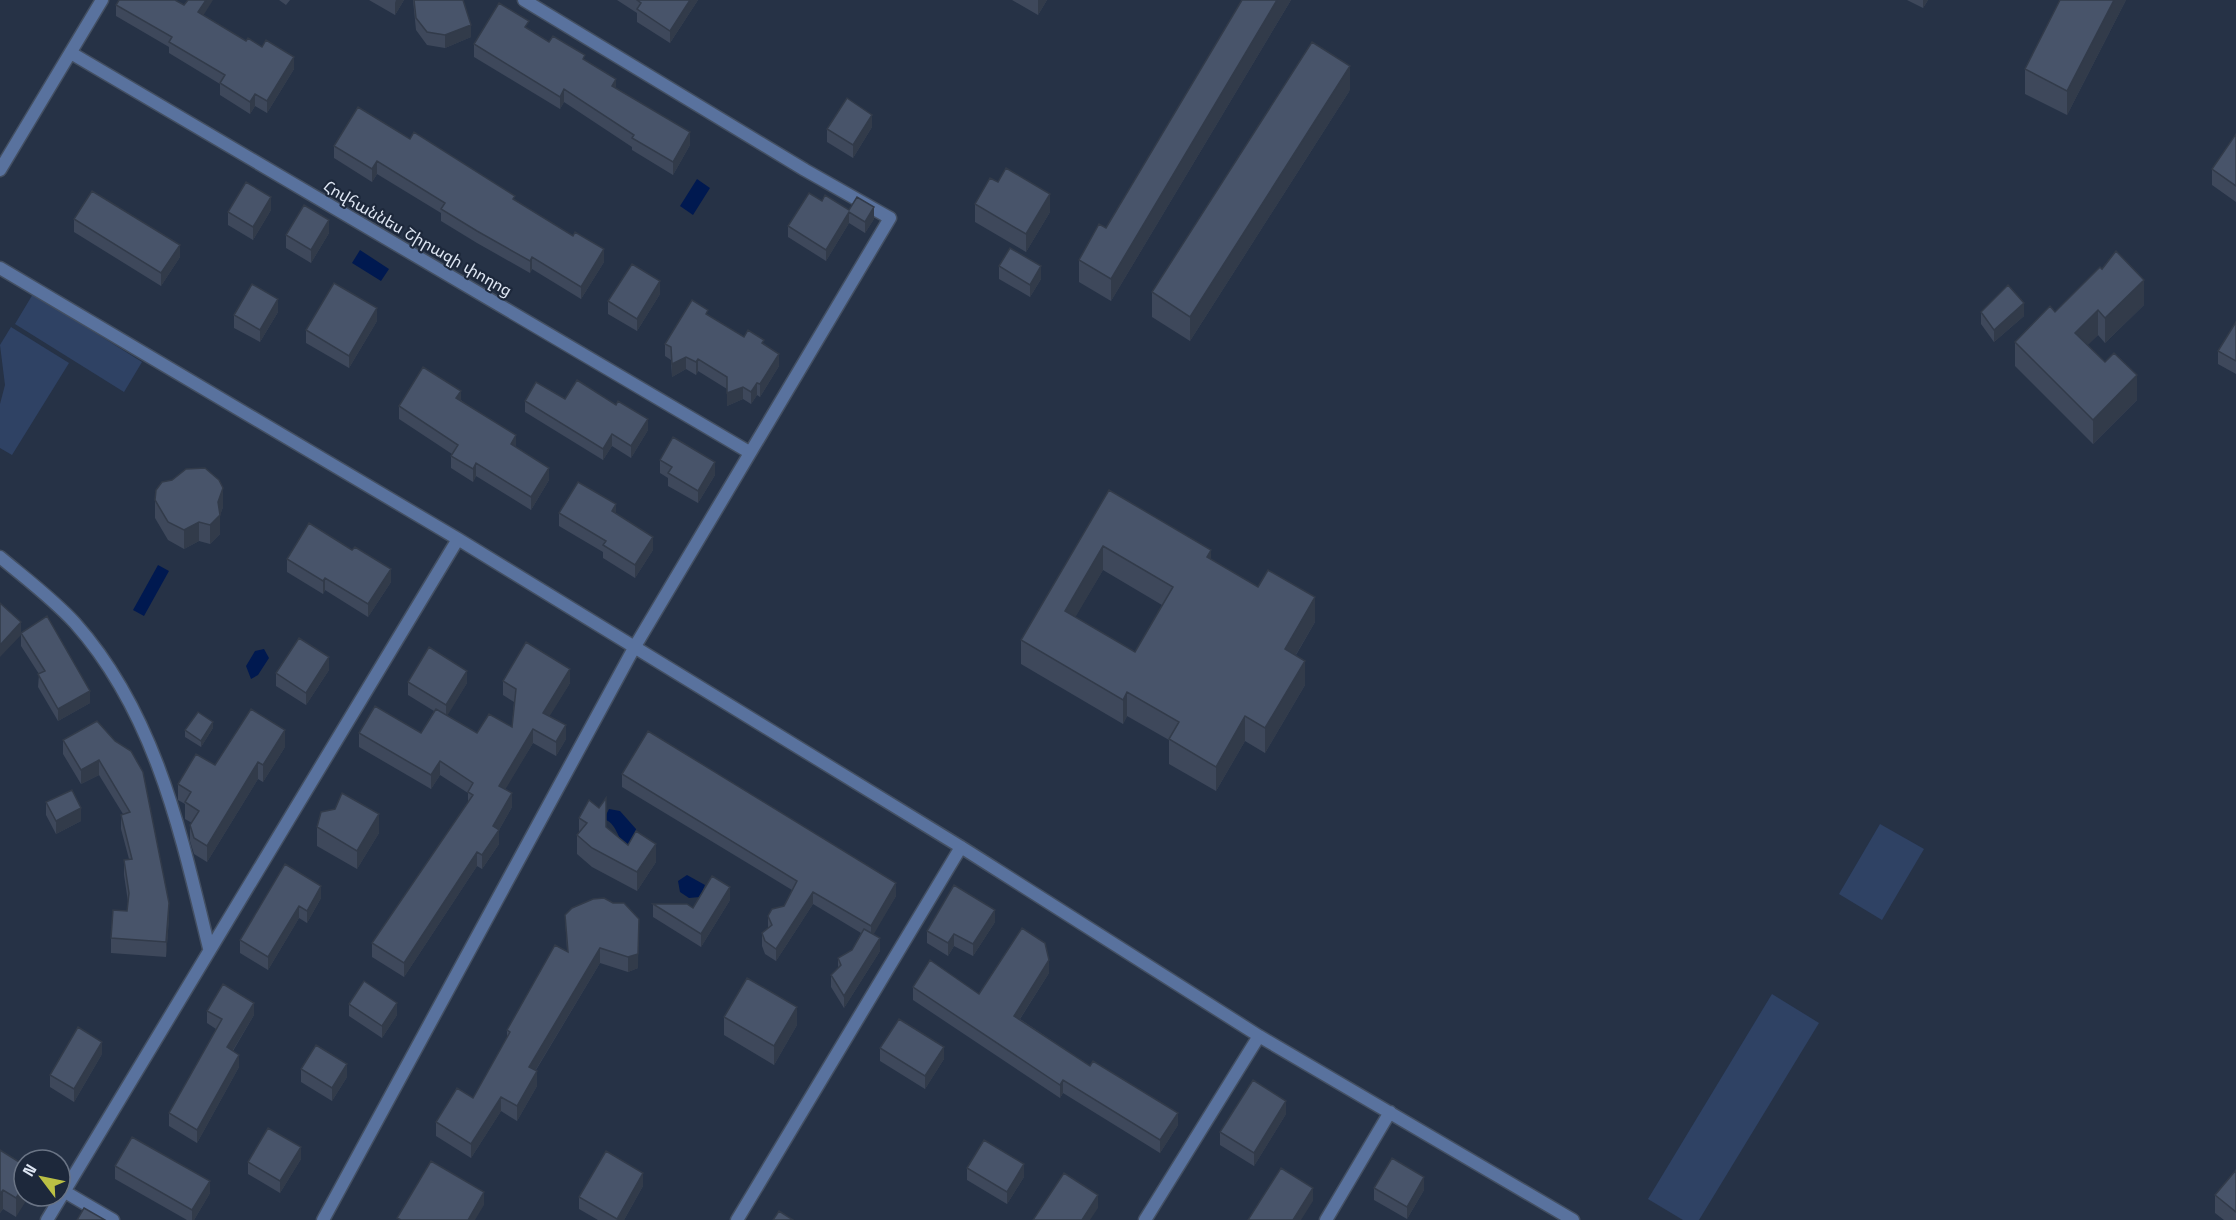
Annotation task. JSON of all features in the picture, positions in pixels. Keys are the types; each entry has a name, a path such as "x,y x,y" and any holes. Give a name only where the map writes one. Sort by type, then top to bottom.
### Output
{"street":[{"path":"0,170 102,0"},
{"path":"324,1220 634,648 890,218 804,170 524,0"},
{"name":"Հովհաննես Շիրազի փողոց","path":"71,53 750,452"},
{"path":"0,268 458,539 961,847 1259,1036 1572,1220"},
{"path":"72,1173 458,539"},
{"path":"0,557 73,621 111,670 130,703 148,738 177,820 208,948"},
{"path":"736,1220 961,847"},
{"path":"1145,1220 1259,1036"},
{"path":"1326,1220 1390,1112"},
{"path":"72,1196 113,1220"}],"shaded area":[{"path":"33,294 142,362 124,392 15,324"},
{"path":"11,327 69,363 12,455 0,448 0,404 5,385 0,345"},
{"path":"1880,824 1924,849 1882,920 1839,894"},
{"path":"1772,994 1819,1023 1699,1220 1683,1220 1648,1199"}],"water":[{"path":"697,179 710,188 693,215 680,206"},
{"path":"360,250 389,269 381,281 352,263"},
{"path":"158,565 169,571 144,616 133,610"},
{"path":"264,649 269,658 258,675 251,679 246,666 255,651"},
{"path":"609,809 620,811 636,829 636,841 626,849 614,827 604,819"},
{"path":"687,875 705,885 700,897 689,898 680,892 678,881"}],"building":[{"path":"119,0 175,0 184,5 188,0 206,0 198,12 246,41 248,38 262,47 266,40 294,57 267,101 255,94 250,102 220,83 225,75 169,42 172,37 116,5"},
{"path":"414,0 463,0 471,25 445,35 427,32 416,18"},
{"path":"637,0 690,0 670,31 637,9 641,3"},
{"path":"1242,0 1277,0 1111,279 1079,260 1099,224 1106,228"},
{"path":"2060,0 2114,0 2067,91 2025,69"},
{"path":"499,3 529,21 525,27 549,42 553,36 585,55 583,59 616,79 612,86 690,132 673,162 632,138 634,135 564,89 560,97 474,44"},
{"path":"1312,42 1350,66 1190,317 1152,292"},
{"path":"847,98 872,115 853,145 827,129"},
{"path":"358,107 410,139 414,132 515,196 513,199 573,236 575,232 604,249 581,287 532,257 530,261 441,209 445,203 377,161 372,169 334,146"},
{"path":"2236,134 2236,186 2212,169"},
{"path":"1006,168 1050,194 1026,234 975,204 990,178 998,182"},
{"path":"246,182 271,197 253,227 228,212"},
{"path":"92,191 180,245 161,273 74,219"},
{"path":"809,193 822,201 825,195 849,210 857,197 874,207 865,222 849,212 826,250 788,226"},
{"path":"304,205 329,220 311,250 286,235"},
{"path":"1010,248 1041,266 1030,285 999,266"},
{"path":"2116,251 2144,280 2105,318 2098,310 2075,333 2105,362 2114,353 2137,375 2093,420 2015,342 2050,306 2055,312 2100,267 2102,269"},
{"path":"632,264 660,281 637,319 608,301"},
{"path":"334,283 377,308 349,356 306,330"},
{"path":"252,284 278,299 260,330 234,315"},
{"path":"2008,285 2024,303 1994,330 1981,312"},
{"path":"692,300 708,310 706,314 744,337 748,330 764,340 762,343 779,354 760,384 757,383 751,392 743,387 727,393 727,377 698,359 696,362 686,357 672,364 671,347 665,344"},
{"path":"2236,322 2236,361 2218,351"},
{"path":"423,367 461,391 456,398 516,435 511,444 549,468 531,497 476,463 473,469 451,456 458,445 399,406"},
{"path":"577,380 616,405 618,401 648,419 631,446 612,434 603,449 525,401 536,382 565,399"},
{"path":"673,437 715,462 698,491 668,473 672,467 660,460"},
{"path":"205,468 219,480 223,488 218,502 220,515 210,525 199,522 184,530 168,522 155,500 156,490 162,482 172,480 186,469"},
{"path":"578,482 616,504 612,511 653,537 635,565 603,545 606,541 559,513"},
{"path":"1109,490 1211,550 1207,557 1258,587 1268,570 1315,597 1285,649 1305,661 1265,728 1245,716 1216,767 1169,739 1179,722 1127,692 1123,700 1021,640","holes":["1103,546 1173,587 1135,652 1065,611"]},
{"path":"309,523 352,550 355,547 391,569 368,604 325,578 323,581 287,559"},
{"path":"0,603 21,622 0,645"},
{"path":"47,616 90,691 58,709 38,674 45,671 21,633"},
{"path":"299,638 329,657 306,693 276,673"},
{"path":"526,642 570,669 543,713 566,725 556,742 533,729 499,786 512,793 493,826 499,830 482,855 477,852 404,963 372,943 473,795 468,792 473,783 440,761 431,775 359,733 375,706 421,733 436,709 477,733 489,714 512,727 516,689 503,681"},
{"path":"429,647 467,671 446,705 408,682"},
{"path":"251,709 285,730 263,765 258,762 207,846 194,838 190,825 199,811 185,802 191,792 178,784 196,754 215,765"},
{"path":"198,712 213,722 201,741 185,730"},
{"path":"97,721 115,741 131,751 143,772 169,903 166,942 111,938 113,910 127,911 129,893 124,860 132,859 121,815 130,812 99,760 81,770 63,740"},
{"path":"648,731 896,883 871,926 813,892 776,949 765,941 762,933 772,925 768,916 772,909 784,906 797,881 622,774"},
{"path":"72,790 81,808 56,821 46,802"},
{"path":"342,793 379,814 357,851 317,827 321,812 335,809"},
{"path":"606,798 606,827 628,845 636,831 656,844 637,872 592,848 577,835 587,823 579,818 589,800 599,808"},
{"path":"285,864 321,886 307,911 299,906 268,957 240,940"},
{"path":"712,876 730,887 701,934 653,904 687,904 693,908"},
{"path":"954,885 995,910 973,944 954,934 948,943 927,931"},
{"path":"604,898 613,903 624,903 639,919 638,954 628,957 600,948 529,1067 537,1071 517,1106 501,1097 471,1144 436,1122 457,1088 473,1098 510,1032 507,1030 555,945 568,952 565,915 572,908 593,899"},
{"path":"1022,928 1045,943 1049,960 1014,1016 1090,1066 1093,1061 1178,1113 1160,1140 1063,1080 1060,1085 913,987 930,960 979,994"},
{"path":"864,929 880,938 844,996 831,975 841,965 838,958 852,950"},
{"path":"747,978 797,1007 774,1046 724,1017"},
{"path":"364,981 397,1003 382,1026 349,1004"},
{"path":"223,984 254,1003 227,1047 239,1055 197,1130 169,1113 222,1019 207,1011"},
{"path":"899,1019 944,1047 925,1076 880,1048"},
{"path":"78,1027 102,1042 74,1089 50,1075"},
{"path":"316,1045 347,1064 332,1088 301,1069"},
{"path":"1253,1080 1286,1101 1254,1153 1220,1132"},
{"path":"268,1128 301,1147 280,1181 248,1162"},
{"path":"132,1137 210,1181 192,1210 115,1166"},
{"path":"984,1140 1024,1164 1007,1192 967,1168"},
{"path":"0,1150 12,1158 12,1196 3,1190 0,1194"},
{"path":"606,1151 643,1173 617,1219 579,1197"},
{"path":"1392,1158 1424,1177 1407,1207 1374,1188"},
{"path":"431,1161 484,1192 468,1220 401,1220 397,1218"},
{"path":"1281,1168 1313,1188 1293,1220 1248,1220"},
{"path":"2236,1170 2236,1212 2215,1195"},
{"path":"1064,1173 1098,1195 1082,1220 1033,1220"},
{"path":"84,1208 105,1220 77,1220"},
{"path":"779,1211 793,1220 773,1220"}]}
